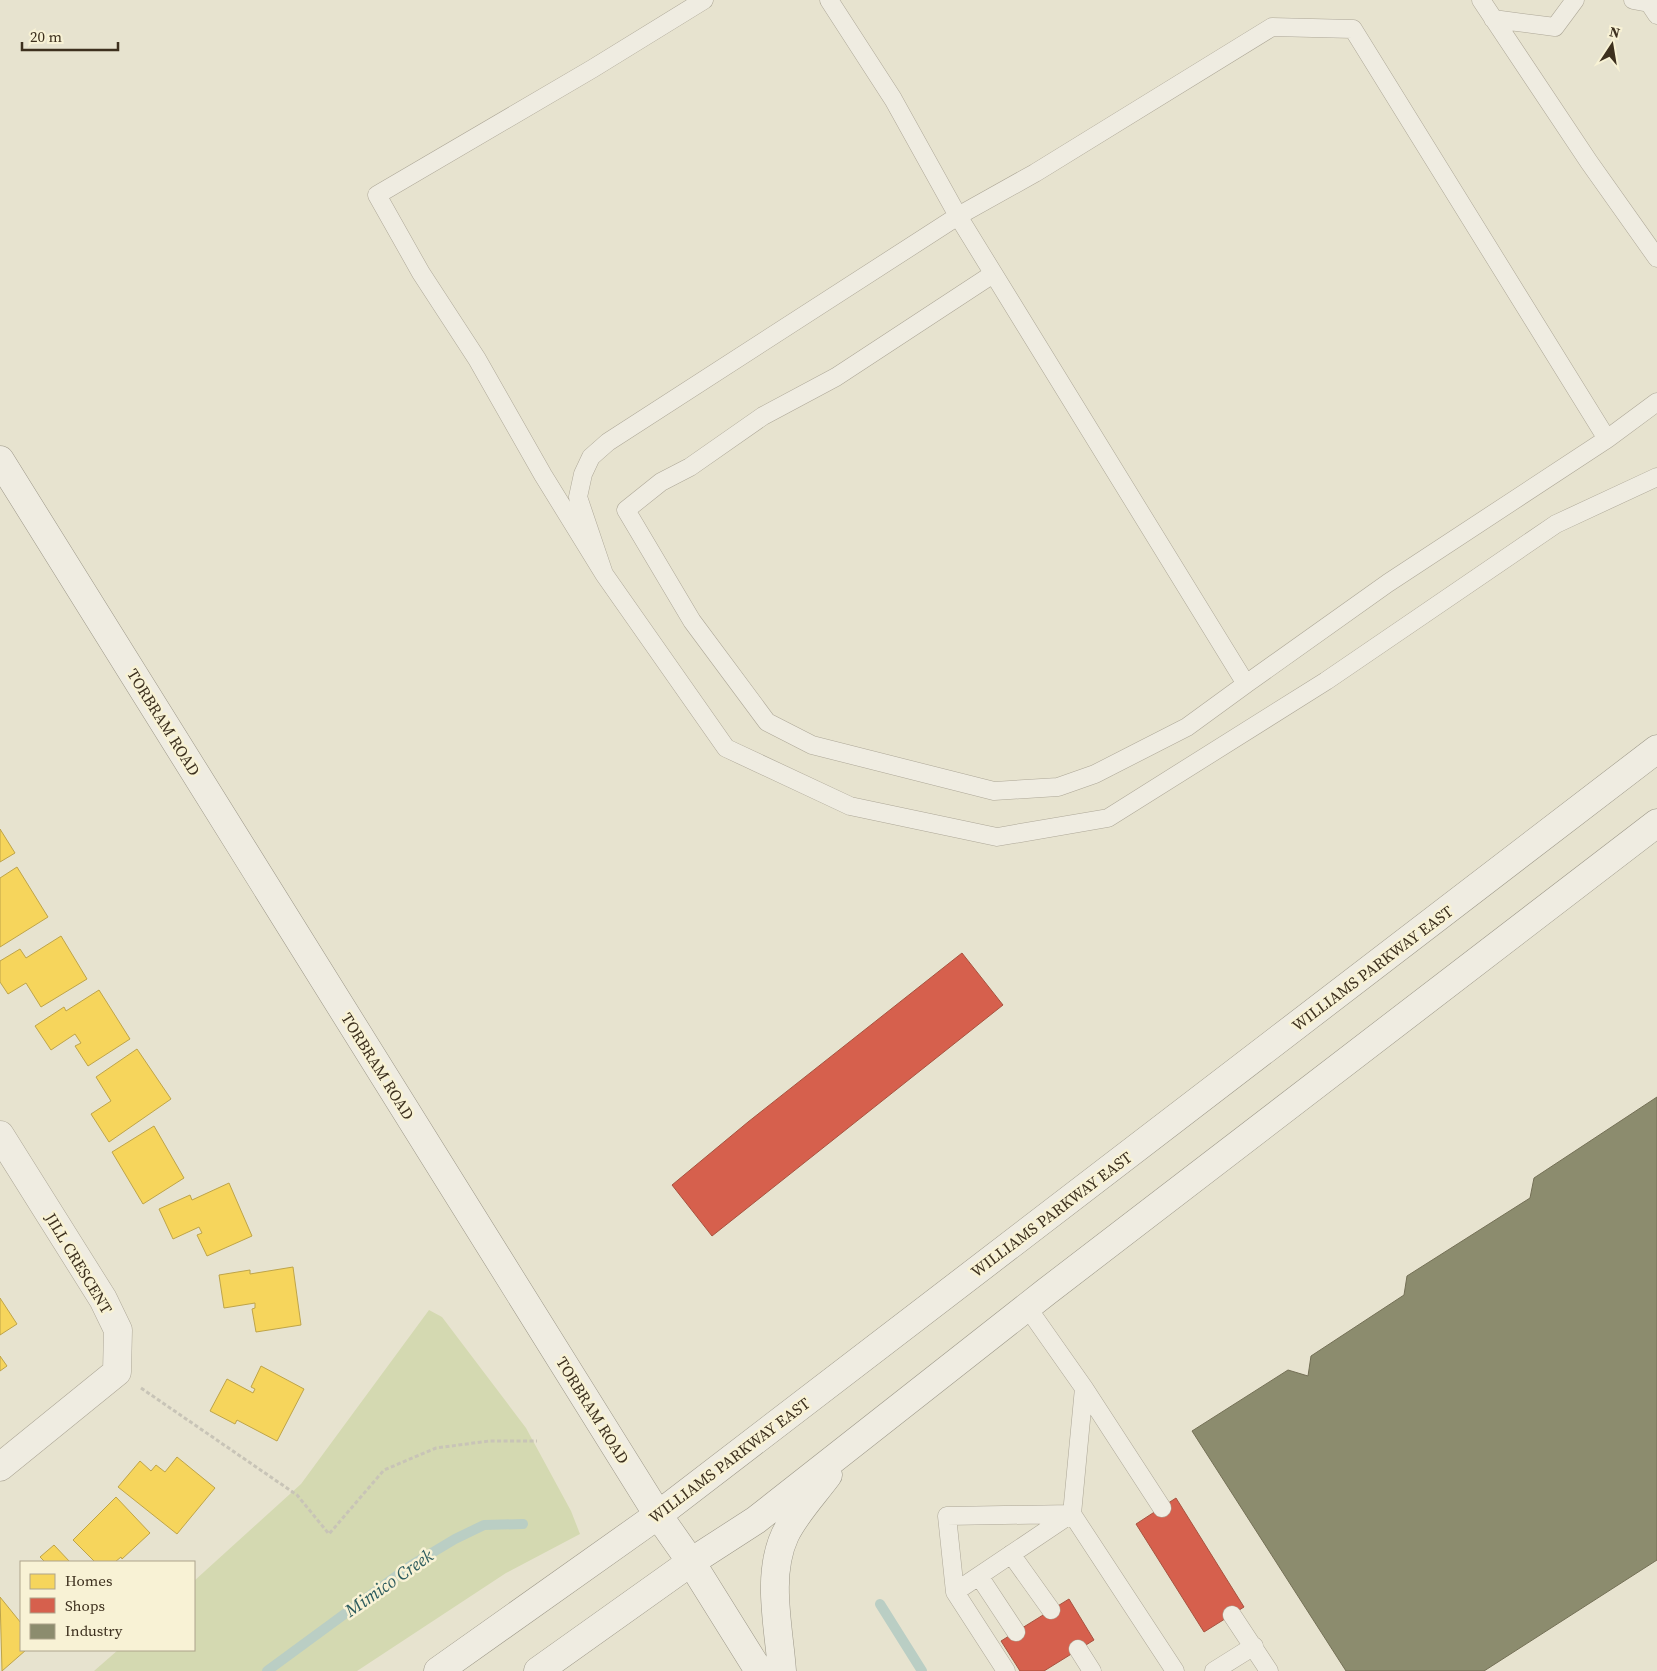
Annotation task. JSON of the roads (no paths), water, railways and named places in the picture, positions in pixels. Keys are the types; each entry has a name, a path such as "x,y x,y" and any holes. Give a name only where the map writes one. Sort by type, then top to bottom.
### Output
{"main road":[{"name":"TORBRAM ROAD","path":"0,460 658,1515 691,1562 759,1671"},
{"name":"WILLIAMS PARKWAY EAST","path":"438,1671 658,1515 1657,749"},
{"path":"538,1671 691,1562 756,1520 1027,1307 1657,823"},
{"name":"JILL CRESCENT","path":"0,1135 102,1299 118,1330 118,1372 0,1466"},
{"path":"782,1671 775,1583 777,1558 785,1534 849,1447"}],"lane":[{"path":"704,0 592,69 377,195 421,273 477,359 543,475 604,574 726,748 850,806 997,837 1108,818 1326,681 1556,524 1657,476"},
{"path":"829,0 893,99 958,216 1246,684"},
{"path":"1481,0 1657,258"},
{"path":"1493,18 1555,27 1575,0"},
{"path":"1633,0 1649,3 1657,15"},
{"path":"604,574 578,497 583,474 591,457 608,442 958,216 1035,173 1272,27 1353,29 1607,439"},
{"path":"994,274 836,377 763,416 690,468 661,482 626,510 692,621 766,722 812,745 994,791 1058,788 1095,774 1187,727 1380,588 1607,439 1657,402"},
{"path":"1027,1307 1084,1388 1162,1508"},
{"path":"1084,1388 1072,1514 1175,1671"},
{"path":"955,1592 1072,1514"},
{"path":"1006,1671 955,1592 947,1516 1072,1514"},
{"path":"1011,1554 1051,1610"},
{"path":"978,1576 1016,1632"},
{"path":"1232,1615 1269,1671"},
{"path":"1214,1671 1254,1646"},
{"path":"1078,1649 1092,1671"}],"waterway":[{"name":"Mimico Creek","path":"267,1671 410,1566 455,1539 484,1525 523,1524"},
{"name":"Mimico Creek","path":"880,1604 922,1671"}]}
